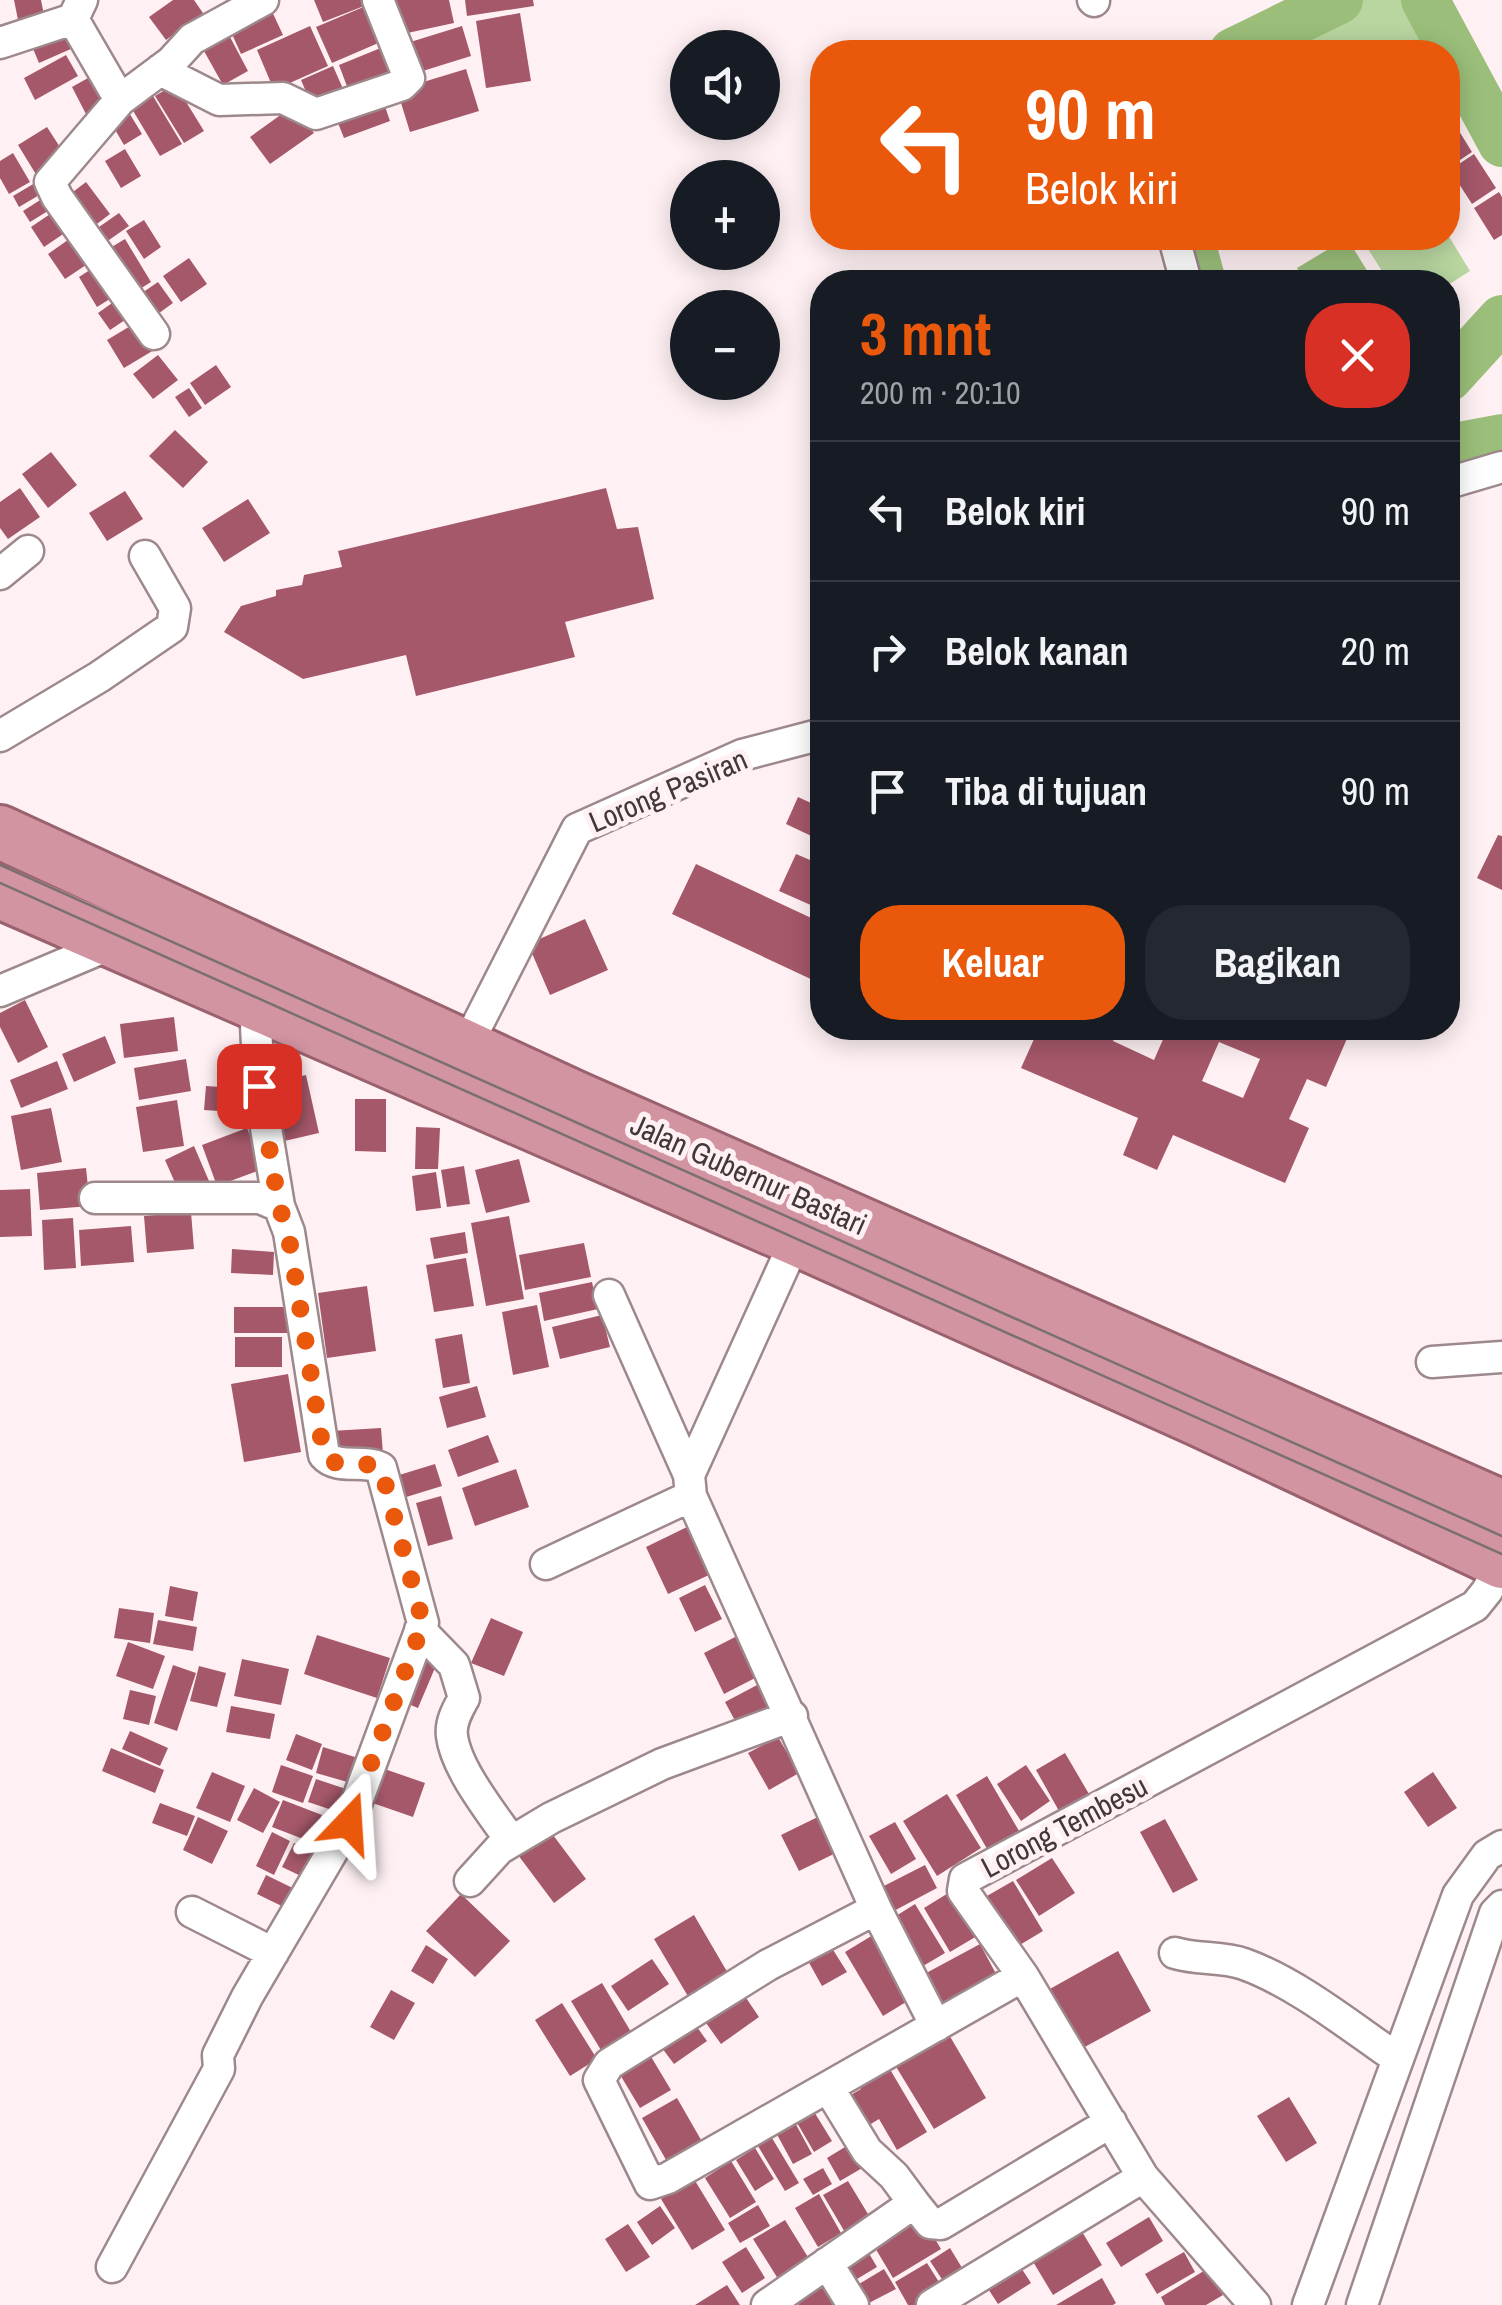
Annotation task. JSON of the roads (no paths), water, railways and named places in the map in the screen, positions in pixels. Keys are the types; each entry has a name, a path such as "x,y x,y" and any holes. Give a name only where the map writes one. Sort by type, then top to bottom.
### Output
{"highway":[{"name":"Jalan Gubernur Bastari","path":"6,850 466,1047 1207,1400 1502,1562"},
{"name":"Jalan Gubernur Bastari","path":"0,892 796,1239 1207,1400 1502,1507"}],"street":[{"path":"154,334 50,186 51,179 120,100 192,39 263,0"},
{"path":"160,70 219,100 283,98 316,114 337,109 402,86 408,78 378,0"},
{"path":"0,44 77,10 120,100"},
{"path":"1460,479 1502,467"},
{"path":"0,574 28,552"},
{"path":"0,736 172,626 175,608 145,556"},
{"name":"Lorong Pasiran","path":"466,1047 578,829 742,755 810,737"},
{"path":"0,991 114,943"},
{"path":"112,2266 218,2069 218,2055 349,1823 423,1623 381,1468 374,1464 332,1462 324,1456 292,1248 279,1206 259,1086 255,1004"},
{"path":"96,1198 260,1198 279,1206"},
{"path":"546,1564 690,1485 796,1239"},
{"path":"610,1294 876,1908 936,2026"},
{"path":"1432,1362 1502,1357"},
{"name":"Lorong Tembesu","path":"1023,1976 963,1891 965,1879 1474,1606 1502,1562"},
{"path":"420,1630 454,1665 464,1698 453,1721 453,1741 476,1788 511,1841"},
{"path":"470,1881 511,1841 662,1764 792,1716"},
{"path":"1308,2305 1458,1895 1497,1858"},
{"path":"1362,2305 1496,1913 1502,1906"},
{"path":"876,1908 768,1965 602,2071 599,2080 648,2180 655,2184 668,2178 1023,1976 1143,2177 1256,2305"},
{"path":"192,1912 273,1953"},
{"path":"1175,1953 1240,1962 1262,1971 1398,2059"},
{"path":"828,2087 867,2151 894,2176 930,2223 940,2224 1111,2122"},
{"path":"932,2305 1143,2177"},
{"path":"767,2305 914,2204"},
{"path":"827,2263 853,2305"}],"waterway":[{"path":"1257,40 1339,0"},
{"path":"1425,0 1447,40"},
{"path":"1460,65 1502,143"},
{"path":"1193,250 1199,270"},
{"path":"1460,365 1502,319"},
{"path":"1460,446 1502,438"}],"tram line":[{"path":"0,865 1502,1536"},
{"path":"0,883 1502,1554"}]}
